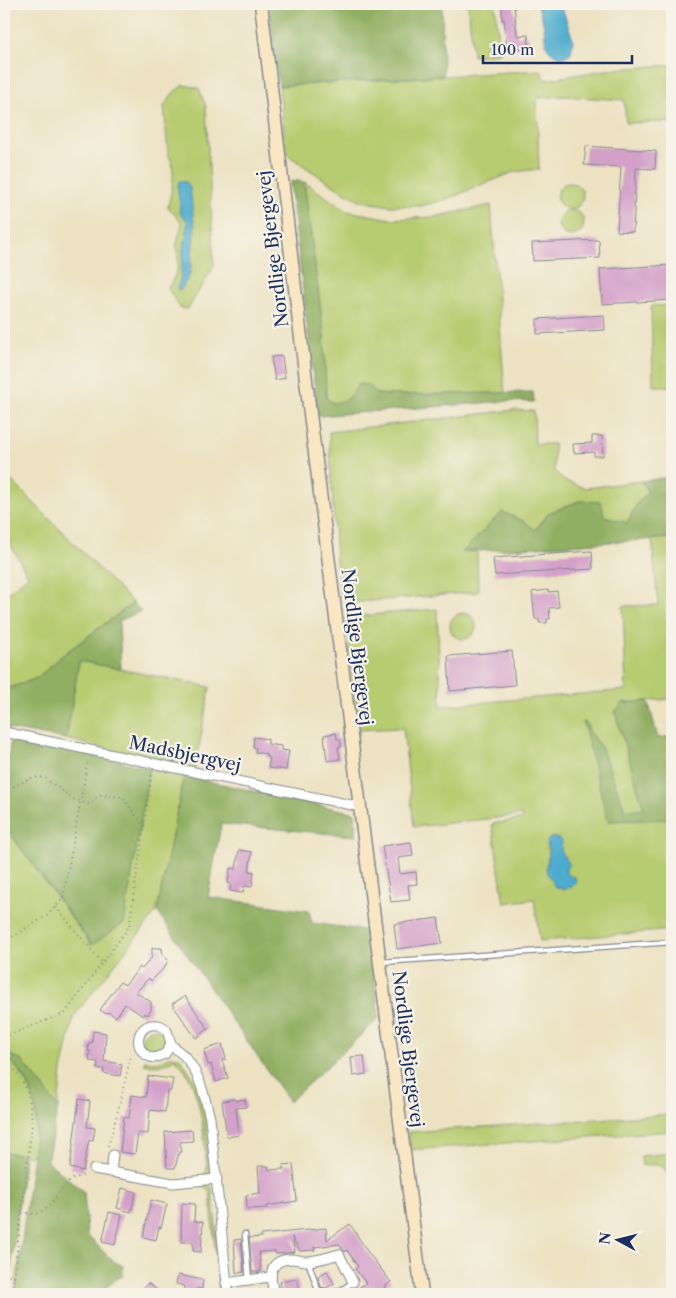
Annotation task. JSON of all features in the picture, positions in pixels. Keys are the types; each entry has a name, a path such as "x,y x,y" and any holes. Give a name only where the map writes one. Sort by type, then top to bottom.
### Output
{"street":[{"name":"Nordlige Bjergevej","path":"261,4 311,422 422,1294"},
{"name":"Madsbjergvej","path":"4,732 360,807"},
{"path":"171,1044 169,1049 160,1057 148,1056 140,1049 138,1044 140,1034 145,1028 157,1025 166,1030 171,1044 186,1058 204,1093 210,1118 228,1294"},
{"path":"110,1172 113,1155"},
{"path":"94,1169 174,1183 217,1179"},
{"path":"274,1294 270,1277 272,1268 280,1262 290,1259 308,1261 339,1254 353,1282"},
{"path":"226,1283 270,1277"}],"lane":[{"path":"380,962 672,942"},
{"path":"244,1234 249,1280"},
{"path":"308,1261 318,1290 327,1294 341,1291 353,1282"}],"path":[{"path":"4,619 4,626"},
{"path":"4,942 48,915 63,898 90,750"},
{"path":"4,1037 66,1013 129,927 154,764"},
{"path":"4,791 31,778 44,777 73,799 80,802 88,804 100,795 123,797 144,827"},
{"path":"56,907 102,963"},
{"path":"113,1155 106,1154 118,1118 122,1090 133,1049 140,1049"},
{"path":"4,1059 22,1079 31,1105 32,1123 12,1294"},
{"path":"22,1213 37,1214 44,1211 68,1182 74,1177 93,1175 94,1169"},
{"path":"4,1274 14,1278"}],"green space":[{"path":"269,4 442,4 443,76 279,86"},
{"path":"468,4 495,4 500,53 473,56"},
{"path":"672,65 672,122 626,123 624,100 562,96 537,98 539,169 514,172 447,199 422,206 390,206 361,201 337,188 286,154 279,86 541,70 544,80 612,69"},
{"path":"183,85 199,88 206,107 214,266 188,309 180,308 168,289 177,271 178,257 176,248 182,223 168,207 173,167 168,154 164,106 173,93"},
{"path":"290,182 304,182 324,336 326,398 333,403 346,400 358,384 369,385 376,394 389,395 533,392 534,402 507,401 318,416"},
{"path":"304,182 347,211 391,219 434,217 491,205 505,394 389,395 376,394 369,385 343,402 333,403 326,398 324,336"},
{"path":"570,183 579,187 583,196 579,205 570,209 561,205 557,196 561,187"},
{"path":"571,210 580,214 584,223 580,232 571,236 562,232 558,223 562,214"},
{"path":"672,305 672,386 653,386 651,306"},
{"path":"513,410 534,411 535,444 554,444 554,471 565,481 586,488 641,481 648,492 637,504 627,523 604,516 600,502 579,501 549,513 535,530 524,521 463,552 477,551 478,592 347,603 341,598 336,561 329,432"},
{"path":"4,473 133,603 64,654 37,678 4,690 4,638 7,628 4,613 4,596 28,576 4,533"},
{"path":"672,477 672,538 462,552 502,512 524,521 535,530 549,513 579,501 601,502 604,516 627,523 637,504 648,492 641,481"},
{"path":"672,538 672,699 623,703 615,712 644,809 625,810 601,747 594,739 585,722 608,821 672,819 672,930 540,941 534,899 504,903 492,824 522,819 522,815 414,827 403,728 358,730 346,617 437,609 441,706 626,690 623,606 658,605 652,539"},
{"path":"133,603 141,611 119,621 121,669 79,661 66,739 4,728 4,690 37,678 64,654"},
{"path":"463,613 472,617 476,626 472,635 463,639 454,635 450,626 454,617"},
{"path":"79,661 210,687 195,769 66,739"},
{"path":"648,701 658,738 672,736 672,819 608,821 583,722 585,722 594,739 601,747 625,810 644,809 615,712 623,703"},
{"path":"12,737 149,768 124,923 92,945 4,825 4,778"},
{"path":"149,768 184,776 157,911 74,1016 62,1071 58,1108 21,1060 4,1052 4,825 91,945 124,923"},
{"path":"184,776 355,813 356,836 221,824 208,897 309,911 312,923 369,931 379,1018 289,1102 157,911"},
{"path":"154,1029 162,1033 166,1041 162,1049 154,1053 146,1049 142,1041 146,1033"},
{"path":"4,1052 21,1060 58,1108 47,1161 84,1192 87,1235 113,1261 123,1266 123,1276 98,1294 15,1294 37,1124 36,1109 30,1089 19,1070"},
{"path":"4,1053 25,1079 34,1100 36,1124 32,1156 4,1152"},
{"path":"171,1056 179,1057 188,1069 200,1097 204,1112 211,1172 207,1176 203,1176 207,1170 203,1127 191,1081 175,1059 159,1066 144,1064 145,1060 152,1062"},
{"path":"672,1114 672,1131 410,1150 408,1132"},
{"path":"4,1152 22,1155 24,1160 8,1294 4,1294"},
{"path":"672,1153 672,1184 668,1173 659,1165 642,1166 641,1156"},
{"path":"208,1184 212,1188 223,1294 219,1294 210,1192 201,1185"}],"water":[{"path":"537,4 561,4 573,40 571,53 562,58 548,49 543,21"},
{"path":"179,181 186,182 190,188 195,225 190,274 181,290 177,289 181,276 183,248 188,222 179,212"},
{"path":"554,837 562,842 561,852 569,863 566,874 576,878 574,885 564,890 554,886 547,873 546,867 549,854 547,842 550,838"}],"building":[{"path":"502,4 514,4 517,36 528,35 529,47 507,49 504,19 502,20"},
{"path":"586,146 656,151 655,169 636,168 633,232 617,231 621,167 584,165"},
{"path":"599,240 600,258 533,261 532,243"},
{"path":"672,265 672,300 602,304 600,269"},
{"path":"604,315 605,330 537,334 537,319"},
{"path":"282,356 285,378 275,380 271,357"},
{"path":"592,436 602,436 603,456 594,456 594,452 574,453 573,444 592,443"},
{"path":"592,551 593,569 495,575 493,558"},
{"path":"548,590 548,592 557,591 559,607 549,608 550,619 547,619 547,623 539,623 539,619 535,619 532,592"},
{"path":"512,651 515,685 450,691 448,656"},
{"path":"336,733 337,739 340,739 341,747 338,747 340,759 327,761 324,735"},
{"path":"254,737 268,739 268,744 281,746 281,750 289,751 286,770 268,768 270,758 266,757 266,754 255,752 256,748 253,747"},
{"path":"411,842 413,856 398,858 400,874 416,872 417,884 408,885 410,900 391,902 382,846"},
{"path":"239,850 252,852 249,871 254,872 252,887 244,886 243,893 230,891 231,884 228,883 230,868 236,869"},
{"path":"438,918 442,943 397,949 394,924"},
{"path":"152,948 162,948 163,956 168,960 165,967 151,981 149,978 136,992 151,1002 151,1010 148,1015 144,1013 143,1016 125,1004 116,1017 100,1010 120,982 125,985 140,967 142,969 152,957"},
{"path":"185,996 208,1029 196,1038 172,1004"},
{"path":"93,1031 106,1033 104,1061 122,1064 120,1076 103,1073 104,1069 97,1069 98,1062 89,1061 89,1042 92,1043"},
{"path":"222,1044 226,1059 222,1060 228,1078 216,1082 211,1064 208,1065 204,1050"},
{"path":"364,1056 366,1074 353,1076 351,1057"},
{"path":"148,1076 173,1079 171,1091 167,1091 165,1112 150,1110 148,1134 138,1133 135,1154 120,1152 124,1117 129,1118 132,1095 146,1097"},
{"path":"79,1099 90,1101 87,1127 95,1128 93,1141 89,1140 83,1171 70,1168"},
{"path":"235,1099 235,1101 245,1099 246,1107 236,1108 239,1135 227,1137 222,1101"},
{"path":"192,1130 193,1141 180,1142 181,1152 179,1152 175,1168 167,1168 165,1132"},
{"path":"293,1164 297,1201 267,1206 268,1208 247,1209 246,1195 260,1193 258,1166 268,1166 269,1170 284,1169 283,1165"},
{"path":"122,1188 136,1192 131,1212 117,1208"},
{"path":"151,1200 167,1204 156,1240 143,1237"},
{"path":"182,1203 195,1204 194,1221 203,1222 201,1252 193,1251 193,1242 181,1242"},
{"path":"109,1212 122,1215 115,1245 102,1242"},
{"path":"350,1224 367,1251 391,1282 384,1287 389,1294 350,1294 366,1283 355,1269 358,1267 347,1250 345,1252 339,1244 314,1247 315,1250 300,1251 292,1237 295,1252 276,1254 275,1251 259,1252 261,1272 252,1272 249,1238 326,1228 327,1240"},
{"path":"241,1239 244,1272 236,1273 234,1240"},
{"path":"327,1271 334,1284 326,1288 321,1287 318,1276"},
{"path":"178,1275 203,1280 202,1289 197,1288 195,1294 184,1294 185,1286 176,1284"},
{"path":"297,1279 301,1294 283,1294 280,1282"},
{"path":"148,1283 161,1293 163,1294 139,1294"}]}
